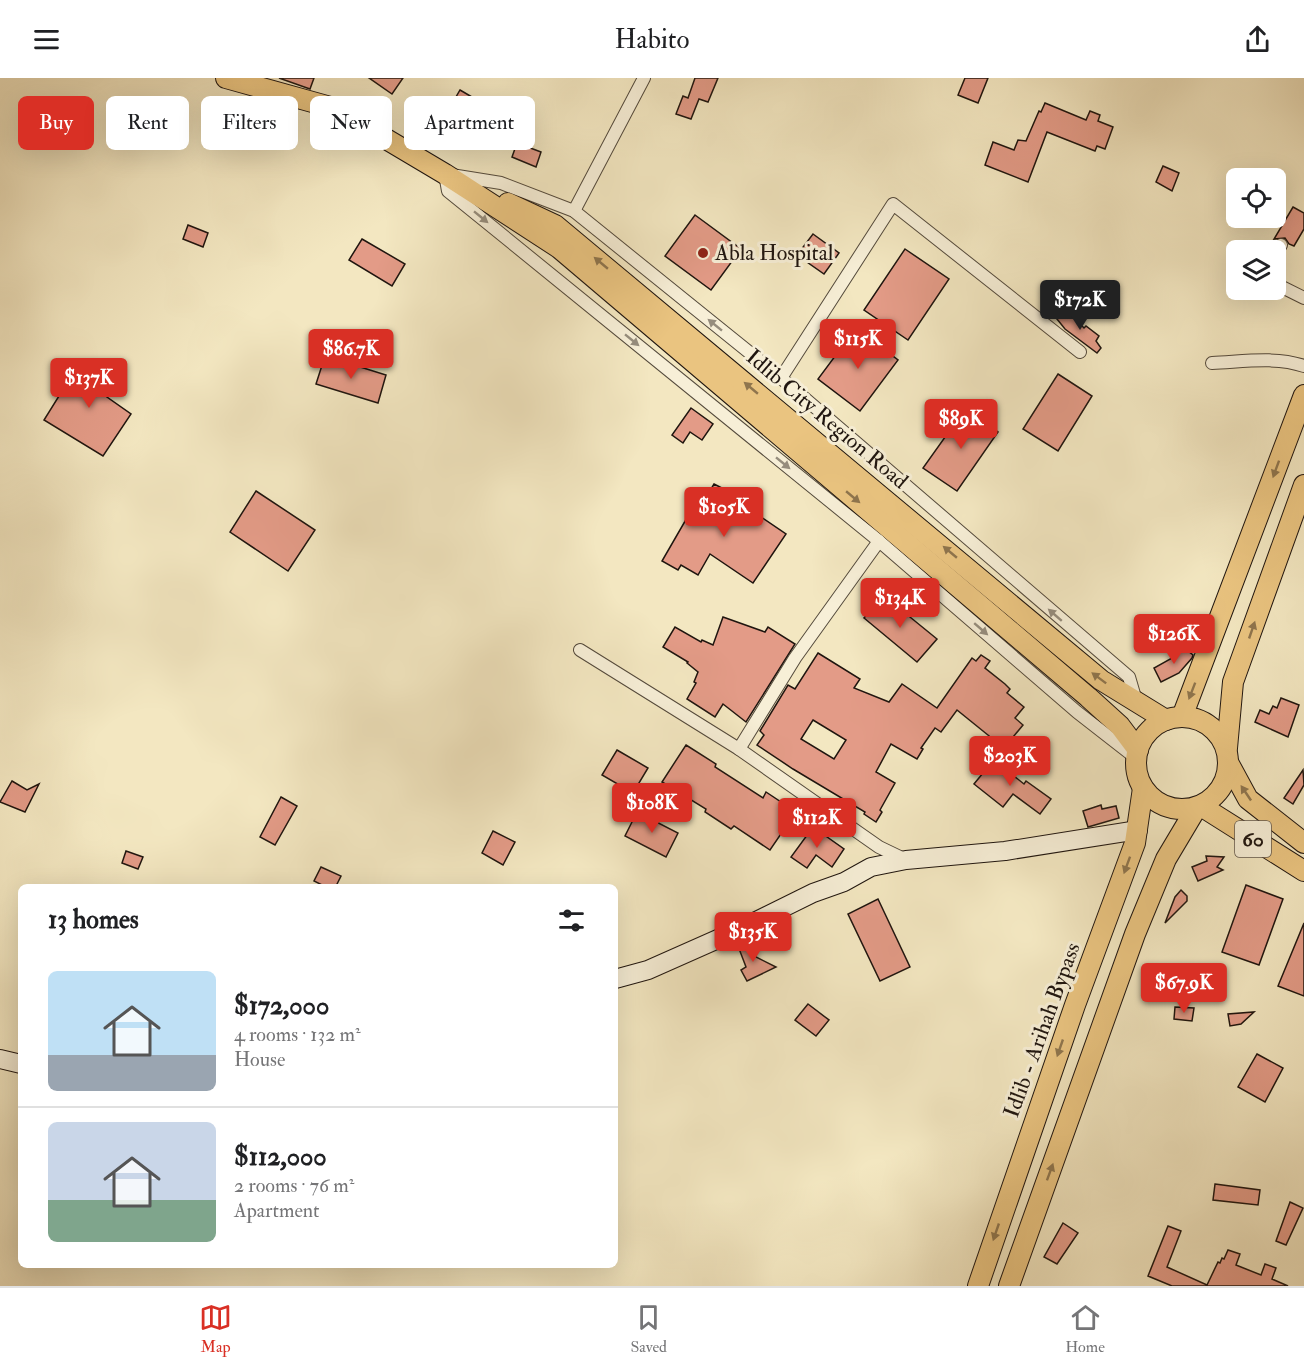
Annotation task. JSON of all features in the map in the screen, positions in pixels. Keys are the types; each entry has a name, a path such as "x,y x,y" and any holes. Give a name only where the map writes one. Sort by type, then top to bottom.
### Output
{"main road":[{"name":"Idlib City Region Road","path":"226,78 334,108 445,174 559,248 1088,697 1120,726 1137,754"},
{"name":"Idlib City Region Road","path":"445,174 555,225 1101,680 1136,701 1174,718"},
{"path":"1174,718 1304,395"},
{"path":"1228,756 1213,728 1199,720 1174,718 1151,728 1141,742 1137,754 1137,773 1143,788 1155,800 1171,808 1199,807 1216,796 1226,781 1228,756 1233,682 1304,485"},
{"name":"60","path":"1228,756 1248,799 1304,843"},
{"name":"Idlib - Arihah Bypass","path":"978,1286 1071,1016 1135,843 1143,788"},
{"path":"1009,1286 1135,934 1166,859 1199,807"},
{"name":"60","path":"1199,807 1304,871"}],"street":[{"path":"574,211 644,78"},
{"path":"1136,701 1129,677 781,378 574,211 501,183 445,174 448,191 879,541 1077,712 1137,754"},
{"path":"781,378 893,204 1080,352"},
{"path":"1286,289 1304,298"},
{"path":"1212,363 1271,361 1304,366"},
{"path":"739,749 795,658 879,541"},
{"path":"580,650 739,749 879,847 906,860"},
{"path":"618,978 667,962 813,893 844,882 871,867 906,860 1005,851 1138,830"},
{"path":"0,1059 18,1063"}],"building":[{"path":"279,78 314,78 310,89"},
{"path":"369,78 403,78 392,94"},
{"path":"695,78 718,78 708,102 699,99 691,119 676,114 683,96 688,98"},
{"path":"965,78 988,78 978,103 958,95"},
{"path":"460,90 470,96 457,96"},
{"path":"1045,103 1086,120 1090,111 1100,115 1098,121 1113,127 1105,149 1097,146 1095,151 1047,132 1028,182 985,165 993,142 1014,150 1018,140 1026,141"},
{"path":"514,150 541,152 536,167 512,157"},
{"path":"1163,166 1179,173 1172,191 1156,182"},
{"path":"1293,207 1304,213 1304,229 1294,246 1289,244 1285,238 1274,239 1281,228 1286,228 1286,219"},
{"name":"Abla Hospital","path":"695,215 741,249 711,290 665,256"},
{"path":"188,225 208,233 203,247 183,239"},
{"path":"813,234 839,253 824,274 797,255"},
{"path":"362,239 405,264 392,286 349,260"},
{"path":"905,249 949,279 908,340 864,310"},
{"path":"1067,310 1084,328 1086,326 1099,336 1096,341 1101,348 1097,353 1065,329 1057,319"},
{"path":"856,328 898,360 860,411 818,379"},
{"path":"325,356 386,375 378,403 316,384"},
{"path":"82,359 116,380 107,397 131,414 103,456 44,420"},
{"path":"1058,374 1092,396 1058,451 1023,429"},
{"path":"691,408 713,424 702,440 690,432 683,443 672,435"},
{"path":"965,409 998,432 957,491 923,468"},
{"path":"714,484 730,492 726,502 757,518 758,515 786,534 753,583 710,554 698,575 681,565 678,570 662,561 688,516 693,518 705,495 707,496"},
{"path":"256,491 315,530 288,571 230,532"},
{"path":"883,595 937,639 917,662 864,618"},
{"path":"723,617 765,632 768,627 795,644 746,722 723,704 715,717 687,699 696,683 694,682 698,672 688,662 663,647 675,627 701,642 702,640 713,645"},
{"path":"1183,647 1193,655 1192,658 1179,673 1161,682 1154,668 1174,657"},
{"path":"818,653 860,679 854,688 889,702 902,684 937,708 972,658 976,661 981,655 990,661 985,668 1010,689 1007,693 1024,707 1015,718 1023,725 1004,748 957,710 941,732 935,728 921,748 923,749 917,759 891,744 876,772 895,783 876,822 864,814 865,812 757,745 764,735 760,731 788,685 795,689","holes":["813,720 846,740 834,759 801,739"]},
{"path":"1281,698 1299,705 1288,737 1255,722 1260,710 1269,714 1273,706 1277,708"},
{"path":"686,745 763,798 766,792 796,812 770,850 734,826 731,829 705,812 706,809 662,782"},
{"path":"617,750 648,768 633,793 602,775"},
{"path":"997,756 1008,764 1004,768 1024,784 1026,781 1051,799 1040,814 1013,794 1003,807 974,784"},
{"path":"1303,770 1304,785 1293,804 1284,798"},
{"path":"12,781 27,790 39,784 25,812 0,802"},
{"path":"281,797 297,806 275,845 260,837"},
{"path":"1101,805 1102,809 1116,806 1119,818 1088,827 1083,811"},
{"path":"637,812 678,833 666,857 625,836"},
{"path":"813,827 844,849 832,867 816,855 807,868 791,857"},
{"path":"493,831 515,842 503,865 482,853"},
{"path":"126,851 143,857 138,869 122,863"},
{"path":"1206,856 1224,857 1217,867 1223,870 1198,881 1192,867 1207,861"},
{"path":"321,867 341,876 337,884 320,884 314,881"},
{"path":"1246,885 1283,899 1259,965 1222,952"},
{"path":"1181,890 1187,896 1187,901 1165,923 1175,897"},
{"path":"878,899 910,967 880,981 848,914"},
{"path":"1304,923 1304,996 1278,986"},
{"path":"750,941 756,957 776,967 747,981 741,970 746,967 738,946"},
{"path":"808,1004 829,1020 816,1036 795,1020"},
{"path":"1175,1007 1194,1008 1192,1021 1174,1019"},
{"path":"1254,1012 1241,1024 1230,1026 1228,1014"},
{"path":"1257,1054 1283,1068 1265,1102 1238,1087"},
{"path":"1215,1184 1260,1190 1258,1205 1213,1200"},
{"path":"1290,1202 1303,1208 1286,1245 1276,1241"},
{"path":"1063,1223 1078,1233 1057,1264 1044,1257"},
{"path":"1168,1226 1181,1231 1167,1267 1207,1285 1218,1262 1224,1259 1228,1250 1240,1254 1236,1265 1261,1275 1265,1264 1276,1268 1272,1279 1288,1286 1172,1286 1148,1276"}],"place":[{"name":"Abla Hospital","path":"703,253"}]}
